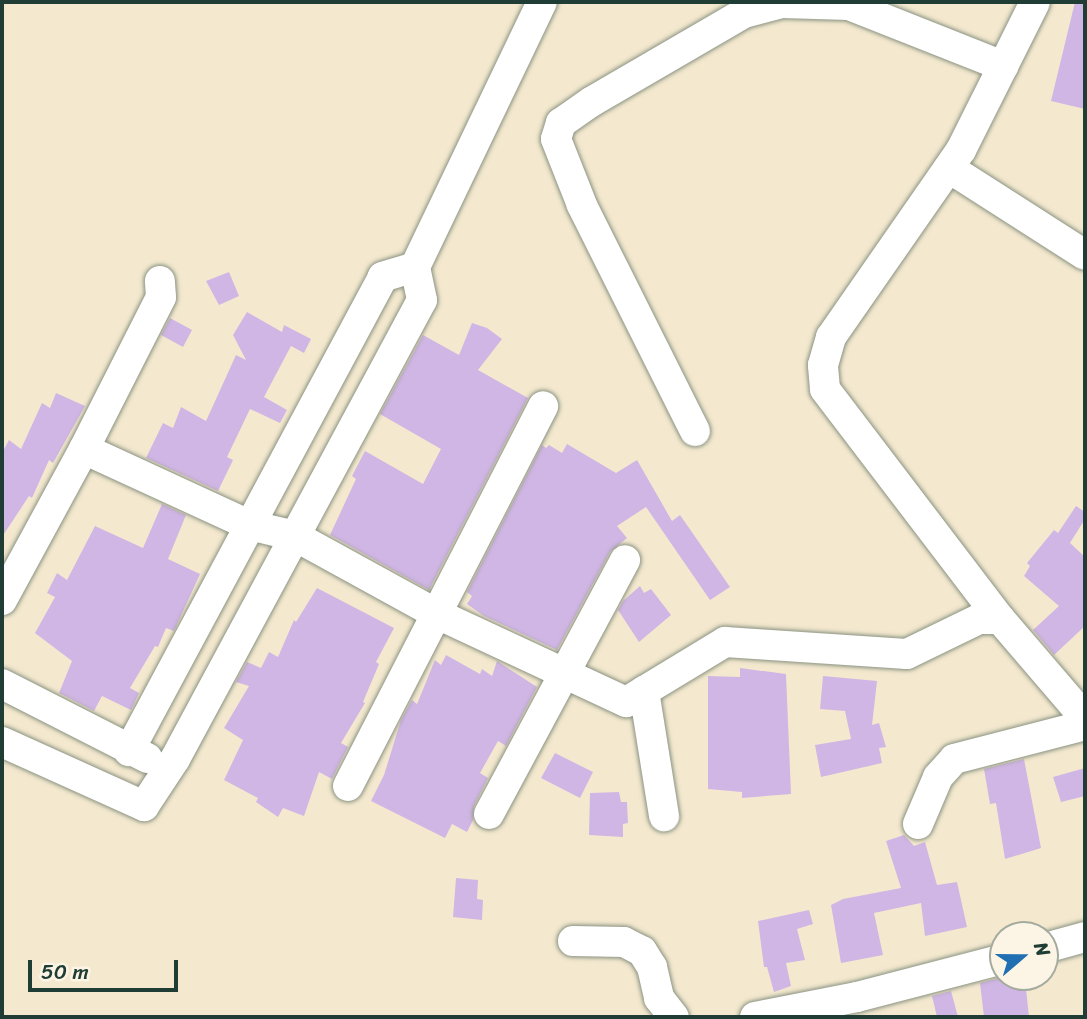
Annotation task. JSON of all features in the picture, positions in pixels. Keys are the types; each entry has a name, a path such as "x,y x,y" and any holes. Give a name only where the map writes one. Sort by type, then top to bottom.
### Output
{"street":[{"path":"2,741 144,806 170,767 422,300 415,267 542,2"},
{"path":"1035,2 961,150 831,337 823,365 825,389 1000,619 1085,718"},
{"path":"695,431 582,205 556,139 561,123 591,102 744,13 782,3 849,5 1003,66"},
{"path":"949,168 1085,255"},
{"path":"130,751 383,277 415,267"},
{"path":"2,600 84,449 161,298 160,281"},
{"path":"348,786 543,406"},
{"path":"84,449 249,524 295,536 435,613 626,702 725,642 908,654 979,619 1000,619"},
{"path":"489,814 625,560"},
{"path":"2,684 130,751 170,767"},
{"path":"644,691 664,816"},
{"path":"918,824 938,777 954,759 1085,725"},
{"path":"1059,944 1085,937"},
{"path":"573,941 624,942 642,951 652,967 659,998 674,1017"},
{"path":"755,1017 857,997 989,963"}],"building":[{"path":"1075,2 1085,2 1085,109 1051,101"},
{"path":"229,272 239,296 219,305 206,281"},
{"path":"247,312 282,332 284,325 311,339 304,353 291,346 264,397 287,410 280,423 250,409 227,457 233,460 218,491 146,458 163,423 173,428 181,407 206,421 236,355 246,360 233,335"},
{"path":"170,318 192,330 183,347 161,335"},
{"path":"472,323 487,328 502,339 478,370 528,398 429,590 330,535 356,479 352,476 365,451 423,484 441,449 380,414 423,335 459,355"},
{"path":"56,393 85,406 53,463 49,460 32,498 29,496 2,537 2,453 9,440 21,449 42,403 50,408"},
{"path":"567,444 616,473 637,460 672,521 680,515 730,587 710,600 646,507 617,526 627,538 610,552 557,650 484,616 467,604 472,596 467,592 542,445 546,448 549,445 562,453"},
{"path":"162,504 186,515 168,559 200,574 174,631 166,628 158,647 155,646 130,688 139,693 131,710 102,696 94,711 59,693 72,661 35,633 55,597 47,593 57,573 67,580 95,526 143,548"},
{"path":"1076,506 1085,512 1085,519 1070,543 1085,557 1085,626 1054,655 1033,630 1059,606 1024,576 1030,566 1027,563 1054,530 1058,533"},
{"path":"640,586 644,593 651,589 671,615 639,642 618,610 623,601"},
{"path":"317,588 394,628 376,662 379,664 363,702 365,703 341,743 348,747 332,779 319,772 304,816 283,808 278,817 256,802 258,798 224,780 243,740 224,728 249,686 236,682 247,662 261,668 269,652 278,657 294,620 296,622"},
{"path":"446,655 480,674 482,669 492,676 497,661 537,687 506,746 498,741 480,773 488,778 474,806 473,820 467,832 452,824 445,838 371,801 384,775 401,720 412,700 417,704 435,660 441,665"},
{"path":"740,668 786,674 791,794 742,798 742,792 708,789 708,676 740,677"},
{"path":"823,676 877,681 872,725 879,723 886,747 879,748 882,763 821,777 815,745 851,739 845,711 820,709"},
{"path":"555,753 593,772 580,798 541,778"},
{"path":"1024,759 1041,848 1005,859 996,803 990,804 984,769"},
{"path":"1085,768 1085,796 1061,802 1053,777"},
{"path":"619,792 621,802 627,802 628,823 623,824 623,837 589,835 590,793"},
{"path":"904,835 914,846 925,842 937,885 957,882 967,927 925,936 921,903 874,913 883,955 841,963 831,905 843,899 901,888 886,841"},
{"path":"456,878 478,880 477,899 483,900 482,920 453,917"},
{"path":"809,910 813,924 797,929 805,960 786,963 791,986 774,992 767,967 764,967 758,921"},
{"path":"989,981 989,991 1026,991 1029,1017 984,1017 980,983"},
{"path":"951,991 958,1017 937,1017 932,996"}]}
